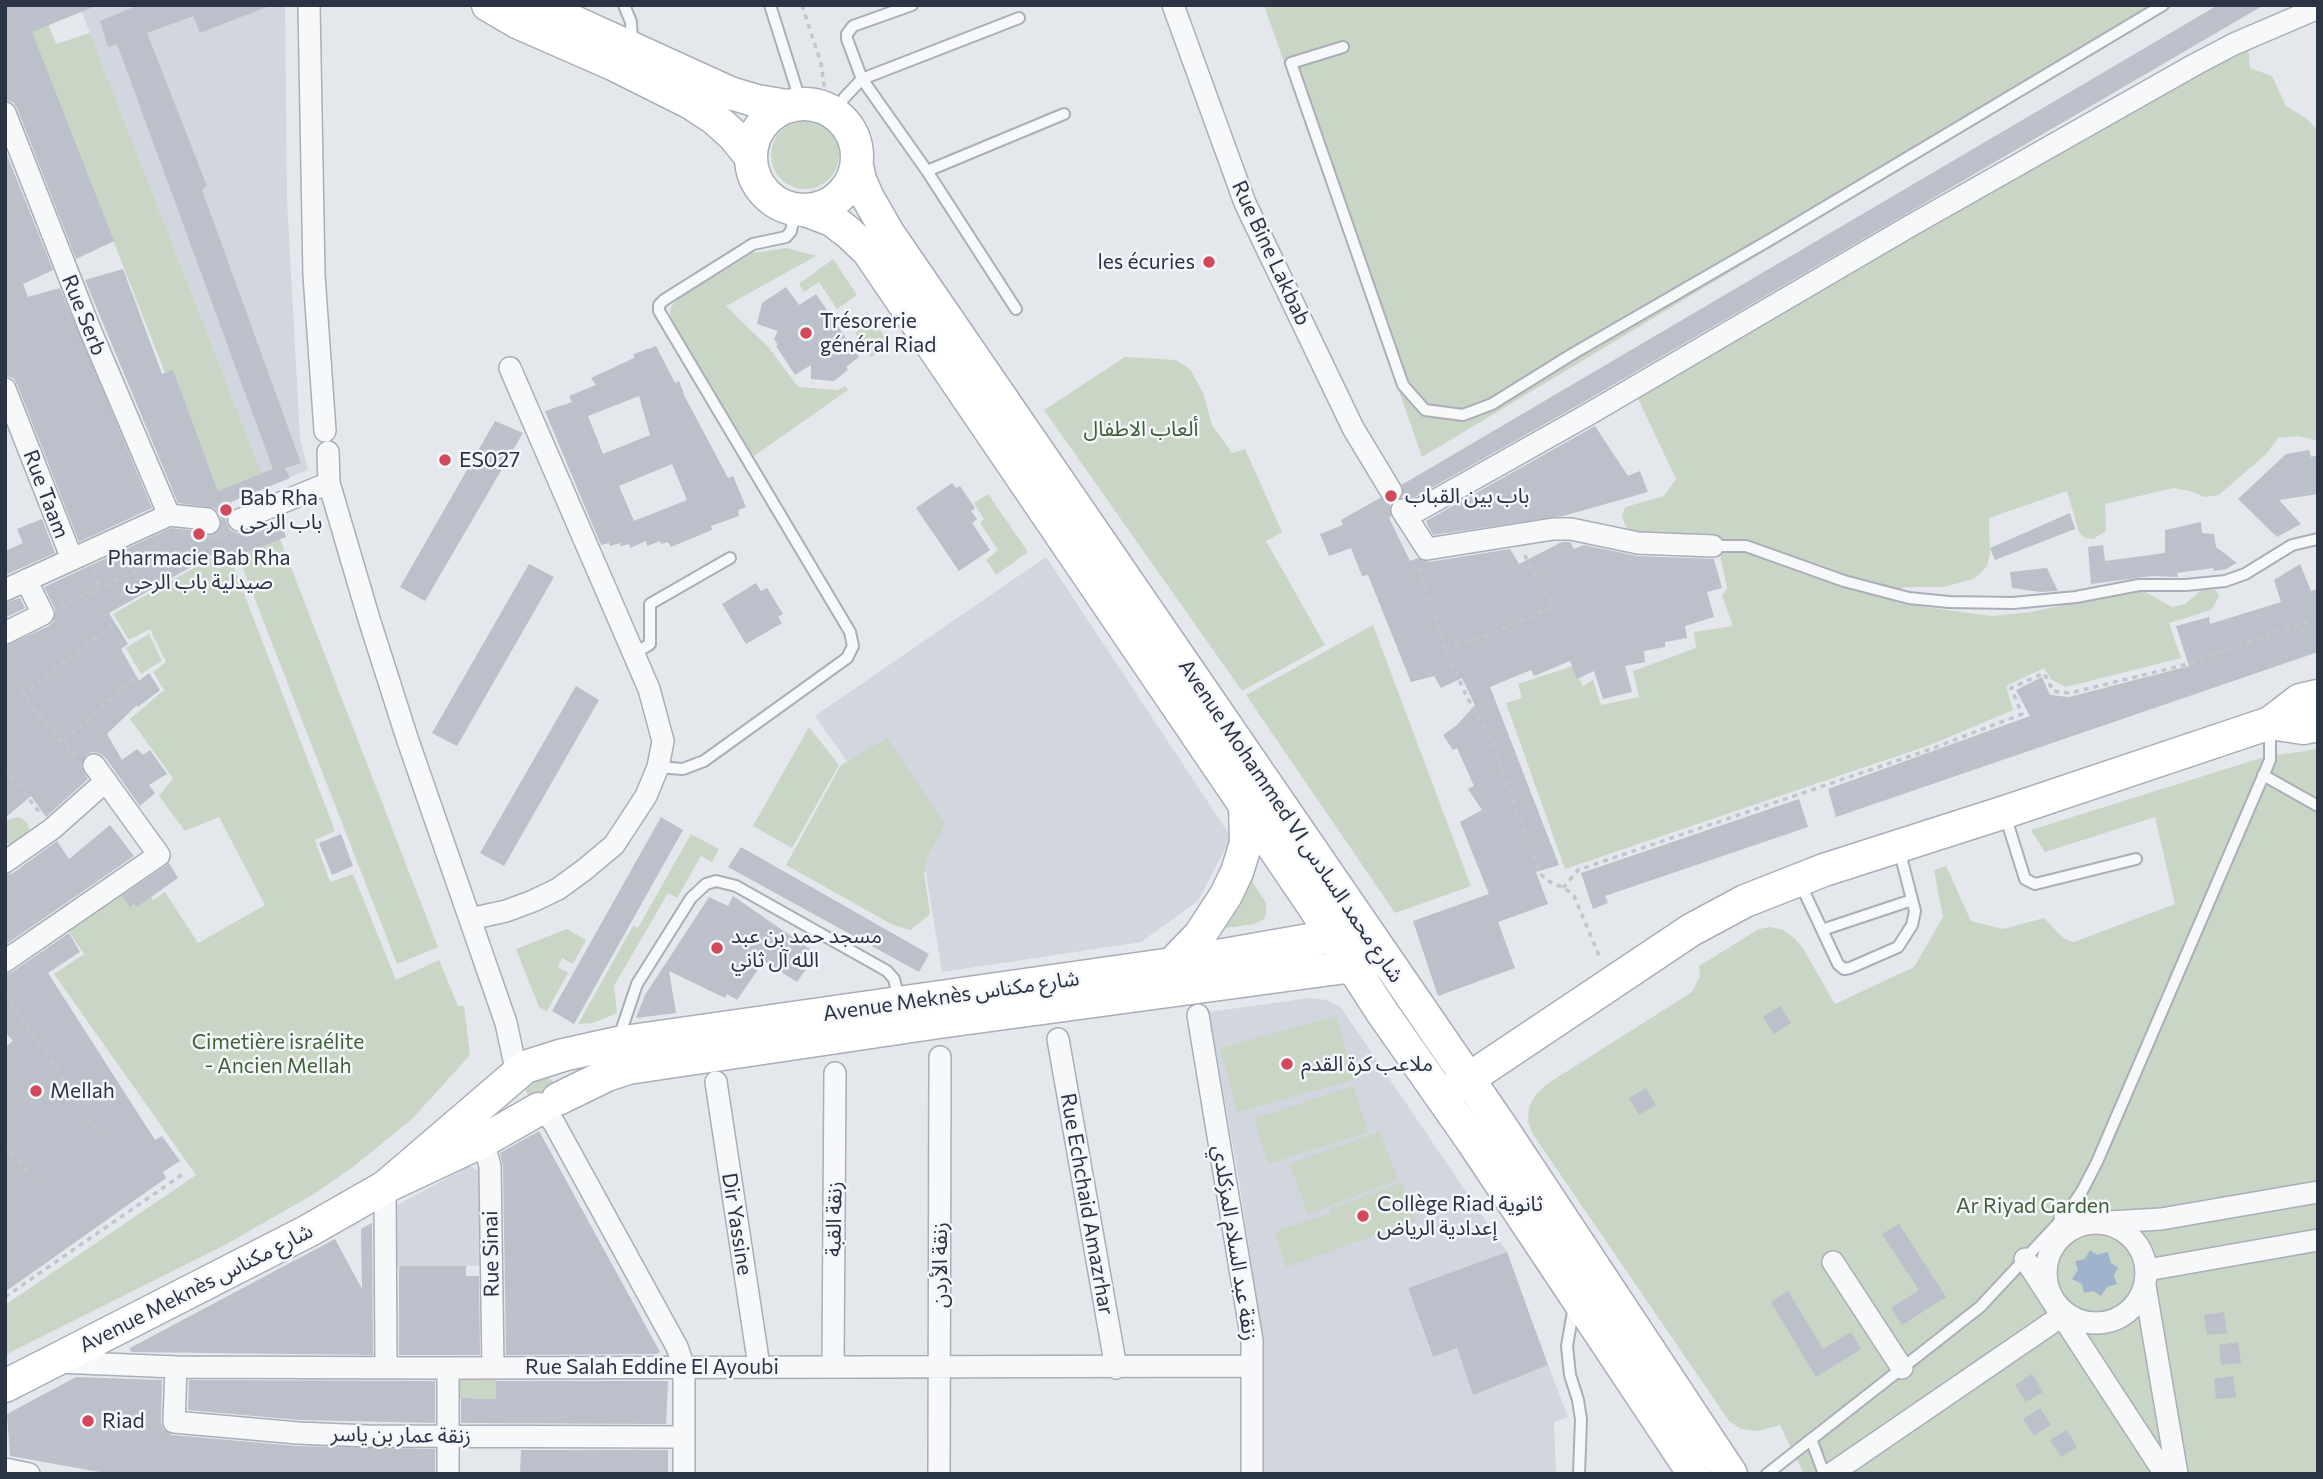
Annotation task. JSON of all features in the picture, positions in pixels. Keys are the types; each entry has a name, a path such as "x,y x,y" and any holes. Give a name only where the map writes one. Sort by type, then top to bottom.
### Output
{"main road":[{"path":"488,5 517,23 613,64 691,103 733,135 751,157"},
{"path":"537,5 730,93 757,101 813,107 846,123 858,150 852,183 840,197 825,206 801,210 782,206 767,195 756,181 751,157 753,141 761,125 773,114 813,107"},
{"name":"Avenue Mohammed VI شارع محمد السادس","path":"857,166 864,189 888,233 1468,1079 1731,1474"},
{"name":"Avenue Mohammed VI شارع محمد السادس","path":"801,210 832,220 868,251 1442,1097 1694,1474"},
{"path":"1442,1097 1691,930 1745,901 1898,846 2270,723 2300,700 2317,711"},
{"path":"1172,964 1200,935 1226,895 1237,872 1246,842 1245,806"},
{"name":"Avenue Meknès شارع مكناس","path":"5,1386 308,1231 385,1187 550,1108 596,1080 628,1068 1364,929"},
{"name":"Avenue Meknès شارع مكناس","path":"385,1187 528,1067 563,1055 617,1043 1315,971 1387,961"},
{"path":"528,1067 515,1085 518,1097 527,1106 550,1108"}],"street":[{"path":"309,5 314,275 330,483 407,738 506,1023 519,1036 528,1067"},
{"name":"Rue Bine Lakbab","path":"1172,5 1245,202 1353,428 1391,491"},
{"path":"1713,546 1638,543 1571,529 1427,549 1404,514 1601,407 1922,219 2194,65 2234,44 2318,8"},
{"name":"Rue Serb","path":"5,113 90,332 169,514"},
{"path":"470,919 533,901 558,889 614,845 646,796 658,767 663,741 649,689 510,368"},
{"name":"Rue Taam","path":"5,389 72,559"},
{"path":"239,520 330,483"},
{"path":"5,590 169,514 207,519 209,523"},
{"path":"5,633 43,614 26,580"},
{"path":"5,862 52,829 100,773 159,855 5,961"},
{"path":"1301,942 1315,971"},
{"name":"زنقة عبد السلام المزكلدي","path":"1198,1015 1252,1341 1252,1474"},
{"name":"Rue Echchaid Amazrhar","path":"1058,1040 1116,1368"},
{"name":"زنقة الأردن","path":"939,1474 940,1057"},
{"name":"زنقة القبة","path":"833,1365 835,1073"},
{"name":"Dir Yassine","path":"716,1082 759,1366"},
{"path":"550,1108 677,1347 684,1367 684,1474"},
{"name":"Rue Sinai","path":"483,1141 490,1166 494,1368"},
{"path":"385,1187 386,1368"},
{"path":"2146,1278 2139,1301 2127,1314 2111,1322 2094,1324 2077,1321 2057,1306 2046,1281 2046,1264 2063,1235 2077,1226 2161,1219 2318,1192"},
{"path":"2065,1216 2108,1224 2129,1235 2144,1254 2177,1474"},
{"path":"2146,1278 2318,1240"},
{"path":"2025,1259 2165,1474"},
{"path":"1833,1262 1902,1368"},
{"path":"1831,1474 2057,1306"},
{"name":"Rue Salah Eddine El Ayoubi","path":"52,1362 176,1367 386,1368 1252,1366"},
{"name":"زنقة عمار بن ياسر","path":"176,1367 174,1422 298,1433 448,1437 684,1437"},
{"path":"448,1368 448,1474"},
{"path":"5,1469 29,1474"}],"lane":[{"path":"625,5 631,22 632,47"},
{"path":"770,5 791,69 813,107 844,98 863,79 1019,18"},
{"path":"912,5 853,26 847,39 863,79 927,171 1016,309"},
{"path":"1343,47 1291,63 1403,385 1425,410 1463,415 1492,404 2163,5"},
{"path":"927,171 1064,114"},
{"path":"658,767 683,769 704,761 847,658 853,646 850,632 659,311 659,305 664,300 753,244 786,237 801,210"},
{"path":"1713,546 1746,546 1844,581 1909,598 1948,602 2013,603 2076,597 2138,585 2186,585 2225,581 2252,570 2292,545 2318,539"},
{"path":"634,654 650,644 650,604 730,558"},
{"path":"1767,1474 1980,1307 2065,1216 2082,1191 2270,760 2270,723"},
{"path":"2263,775 2318,806"},
{"path":"2005,812 2025,879 2035,884 2136,859"},
{"path":"1798,880 1838,964 1844,969 1850,968 1902,944 1915,918 1898,846"},
{"path":"617,1043 637,984 691,898 706,884 716,881 736,886 887,971 894,979 901,1015"},
{"path":"1822,930 1912,900"},
{"path":"1576,1296 1567,1346 1570,1375 1581,1419 1579,1474"},
{"path":"1811,1439 1824,1474"}],"path":[{"path":"802,5 821,63 813,107"},
{"path":"1445,648 1475,640 1553,607 1514,536"},
{"path":"1417,561 1445,648 1466,695 1491,739 1540,873 1546,880 1574,896 1611,984"},
{"path":"43,614 139,570"},
{"path":"1563,888 1571,875 1578,870 1931,749 2022,714 2011,688 2044,673 2053,691 2070,693 2188,664 2304,623 2318,623"},
{"path":"100,773 84,766 40,718 23,694 112,625"},
{"path":"63,741 134,680"},
{"path":"5,768 52,829"},
{"path":"5,993 100,1135"},
{"path":"5,1145 33,1178"},
{"path":"5,1297 183,1174"}],"shaded area":[{"path":"79,5 285,5 287,200 300,439 308,470 267,487"},
{"path":"1046,557 1231,837 1198,901 1141,942 942,972 926,873 815,716"},
{"name":"Collège Riad ثانوية إعدادية الرياض","path":"1310,998 1327,1000 1344,1012 1507,1252 1408,1288 1432,1356 1457,1348 1473,1394 1548,1365 1568,1417 1554,1422 1556,1474 1263,1474 1263,1342 1239,1180 1209,1012"},
{"path":"470,1166 479,1171 481,1266 392,1266 390,1209"}],"green space":[{"path":"21,5 41,5 56,44 90,33 262,474 218,491 173,371 165,373"},
{"path":"1264,5 2175,5 1422,457"},
{"path":"2248,47 2250,68 2272,76 2286,106 2306,118 2318,131 2318,441 2298,436 2278,438 2266,454 2219,495 2204,497 2174,488 2105,504 2106,531 2093,539 2085,538 2079,532 2067,491 1989,518 1990,554 1987,566 1980,574 1973,579 1943,587 1903,587 1896,603 1991,616 2031,612 2140,589 2172,607 2185,604 2205,587 2216,590 2219,597 2211,610 2169,623 2181,658 2066,687 2052,680 2044,668 2006,686 2013,710 1930,745 1565,869 1506,703 1522,698 1518,684 1573,666 1583,686 1593,680 1601,705 1639,697 1633,671 1696,648 1694,632 1733,626 1722,596 1727,588 1716,536 1684,540 1632,534 1625,525 1622,515 1625,507 1664,496 1676,479 1635,392 1795,307 1970,203"},
{"path":"805,121 818,124 829,131 836,142 839,155 836,168 829,179 818,186 805,189 792,186 781,179 774,168 771,155 774,142 781,131 792,124"},
{"path":"786,248 816,256 726,306 769,348 798,387 837,390 845,386 848,390 754,456 672,324 670,313 671,307 679,298 753,253"},
{"path":"833,259 857,295 837,309 819,282 804,292 799,284"},
{"path":"873,320 890,345 871,357 855,333"},
{"name":"ألعاب الاطفال","path":"1125,357 1176,360 1190,369 1203,393 1212,425 1232,453 1245,449 1282,532 1266,541 1325,645 1242,691 1044,410"},
{"path":"988,494 1028,552 996,575 986,560 998,550 980,523 984,519 974,503"},
{"path":"280,539 438,947 397,964 238,556"},
{"name":"Cimetière israélite - Ancien Mellah","path":"227,549 335,831 315,840 330,882 353,874 396,980 439,960 458,1006 464,1006 470,1055 412,1119 353,1167 314,1194 225,1245 5,1355 5,1305 196,1175 54,974 84,954 66,927 139,878 153,900 165,892 198,943 265,905 219,817 185,831 159,796 173,778 130,719 164,690 153,672 166,662 150,629 129,640 113,614"},
{"path":"1373,625 1471,886 1395,913 1246,695"},
{"path":"149,634 162,661 141,674 126,648"},
{"path":"809,727 839,765 792,848 753,826"},
{"path":"887,738 945,824 928,856 924,873 930,914 911,930 893,925 786,865 841,765"},
{"name":"Ar Riyad Garden","path":"2318,749 2318,1474 1804,1474 1780,1425 1758,1431 1741,1429 1729,1421 1532,1133 1528,1121 1529,1107 1536,1094 1547,1084 1692,992 1700,976 1699,966 1759,929 1771,927 1783,930 1794,938 1835,1004 1914,967 1943,917 1934,870 1946,866 1971,921 2003,929 2044,918 2063,938 2074,942 2175,904 2155,817 2045,852 2031,830 2264,757"},
{"path":"19,817 27,822 31,835 12,846 5,841 5,823"},
{"path":"691,834 719,849 712,862 701,856 677,898 668,893 614,986 617,1013 593,1023 578,1024 633,926 638,928"},
{"path":"1250,878 1266,903 1264,919 1255,924 1225,928 1239,906"},
{"path":"567,929 586,940 573,964 562,958 558,967 568,973 547,1011 539,1007 516,949"},
{"name":"ملاعب كرة القدم","path":"1336,1016 1354,1080 1237,1112 1220,1048"},
{"path":"545,1073 553,1082 551,1094 529,1098 524,1087"},
{"path":"1353,1086 1368,1132 1268,1164 1254,1119"},
{"path":"1380,1131 1398,1180 1308,1214 1290,1164"},
{"path":"1402,1182 1416,1221 1286,1267 1274,1232 1330,1213 1329,1209"},
{"path":"458,1379 496,1379 496,1399 459,1398"}],"water":[{"path":"2090,1250 2097,1255 2108,1252 2111,1263 2118,1268 2114,1275 2117,1284 2107,1287 2101,1296 2093,1291 2084,1293 2082,1284 2072,1279 2078,1270 2075,1261 2085,1259"}],"building":[{"path":"5,5 98,5 32,32 114,241 76,259 17,108 13,102 5,100"},
{"path":"139,5 272,5 200,33 193,16 147,33 207,186 202,190 301,463 285,468 290,478 231,502 234,508 226,518 230,530 244,532 246,537 281,522 286,537 220,563 216,553 109,613 128,644 121,649 139,681 149,673 160,690 138,707 137,705 107,734 122,760 137,749 143,755 150,750 167,774 149,785 155,793 140,806 105,757 92,752 86,755 81,766 88,779 46,817 31,796 5,818 5,646 49,626 54,621 55,609 44,587 171,528 199,531 209,536 215,534 222,524 221,517 214,508 178,503 85,280 123,269 162,374 173,370 218,491 273,469 117,44 108,47 100,21"},
{"path":"2218,5 2264,5 1582,403 1410,500 1403,497 1402,484"},
{"path":"5,150 53,270 23,284 28,297 60,288 152,508 79,542 17,384 13,378 5,376"},
{"name":"Trésorerie général Riad","path":"786,287 799,305 816,294 859,357 834,381 811,379 811,365 795,375 776,346 778,345 774,339 778,331 757,324 762,303"},
{"path":"656,346 675,383 679,381 728,478 733,476 746,507 738,510 739,516 711,526 712,530 671,547 668,542 661,544 660,541 647,546 646,541 630,548 629,544 621,546 620,543 601,545 545,411 572,402 569,396 596,385 591,378 634,358 634,354","holes":["639,396 650,435 603,454 588,416","672,464 687,500 634,521 619,486"]},
{"path":"495,421 523,433 425,601 400,587"},
{"path":"1595,426 1628,476 1640,471 1648,492 1563,516 1433,535 1426,521"},
{"path":"2309,450 2311,457 2318,455 2318,494 2279,500 2301,524 2277,537 2238,499 2286,454"},
{"path":"952,483 956,488 960,486 975,508 971,511 977,519 972,523 990,550 959,571 916,508"},
{"path":"1380,498 1390,504 1389,518 1410,561 1418,558 1429,562 1510,549 1519,564 1562,542 1570,542 1574,549 1584,545 1637,556 1714,559 1722,588 1707,592 1714,617 1685,626 1687,638 1665,642 1665,647 1644,651 1645,662 1625,666 1632,692 1603,699 1594,671 1577,679 1570,661 1534,676 1531,670 1490,687 1559,865 1536,872 1548,904 1498,922 1515,968 1438,996 1413,921 1489,894 1460,822 1482,810 1468,789 1474,786 1457,748 1453,750 1443,735 1457,725 1475,705 1462,678 1441,688 1434,676 1411,682 1368,575 1362,576 1351,548 1329,556 1320,534 1343,525 1341,520"},
{"path":"2070,513 2075,529 1995,560 1990,548"},
{"path":"42,519 55,553 5,575 5,551 23,543 17,529"},
{"path":"2201,522 2202,533 2214,534 2216,547 2237,563 2214,571 2213,568 2177,573 2178,577 2152,576 2091,584 2088,547 2103,545 2105,561 2165,553 2165,530"},
{"path":"529,564 554,577 457,746 432,733"},
{"path":"2300,564 2311,591 2318,589 2318,652 1836,817 1828,789 2030,716 2016,690 2042,677 2050,695 2069,697 2189,666 2176,626 2209,617 2210,624 2281,602 2274,580"},
{"path":"2047,568 2058,591 2040,592 2012,588 2010,572"},
{"path":"756,583 761,591 767,588 783,614 778,617 782,623 746,644 722,604"},
{"path":"20,598 25,608 5,618 5,603"},
{"path":"576,686 599,700 504,866 480,853"},
{"path":"1799,799 1808,827 1605,896 1608,903 1593,909 1581,873"},
{"path":"661,817 683,830 574,1024 552,1011"},
{"path":"110,825 134,856 5,945 5,875 13,873 57,841 69,859"},
{"path":"341,834 353,866 332,875 319,843"},
{"path":"741,847 929,954 919,972 728,867"},
{"path":"169,863 178,878 137,907 134,904 130,907 122,896"},
{"name":"مسجد حمد بن عبد الله آل ثاني","path":"733,896 817,954 797,982 764,961 737,1000 727,994 725,998 669,971 676,1013 636,1018 645,995 709,897 728,906"},
{"name":"Mellah","path":"69,933 80,952 48,973 155,1140 162,1136 180,1161 163,1172 166,1178 5,1292 5,1047 13,1041 5,1032 5,974"},
{"path":"1780,1006 1791,1023 1774,1034 1763,1017"},
{"path":"1646,1088 1656,1105 1639,1115 1629,1098"},
{"path":"539,1131 660,1352 506,1355 503,1166 500,1153"},
{"name":"Riad","path":"372,1223 373,1355 131,1352 130,1348 335,1239 362,1289 361,1229"},
{"path":"1899,1224 1946,1297 1902,1325 1891,1308 1919,1290 1882,1234"},
{"path":"1507,1252 1548,1365 1473,1395 1457,1348 1433,1357 1408,1288"},
{"path":"399,1266 466,1266 466,1276 479,1276 480,1355 399,1355"},
{"path":"1788,1291 1823,1349 1851,1332 1861,1349 1816,1377 1771,1302"},
{"path":"2224,1312 2227,1333 2207,1335 2204,1315"},
{"path":"2238,1342 2241,1363 2221,1365 2219,1345"},
{"path":"2032,1374 2043,1392 2026,1402 2015,1385"},
{"path":"2233,1376 2236,1397 2216,1399 2214,1379"},
{"name":"Riad","path":"76,1377 162,1380 161,1422 163,1428 172,1435 297,1446 435,1449 435,1474 111,1474 10,1456 7,1414"},
{"name":"Riad","path":"189,1380 435,1381 435,1423 299,1420 188,1410"},
{"path":"496,1381 668,1381 666,1424 461,1423 461,1398 496,1399"},
{"path":"2040,1408 2051,1425 2034,1436 2023,1419"},
{"path":"2067,1430 2077,1447 2061,1457 2050,1440"},
{"path":"521,1450 668,1450 668,1474 520,1474"}],"tunnel":[{"path":"209,523 213,531 239,520"}],"place":[{"name":"les écuries","path":"1209,262"},
{"name":"Trésorerie général Riad","path":"806,333"},
{"name":"ES027","path":"445,460"},
{"name":"باب بين القباب","path":"1391,496"},
{"name":"Bab Rha باب الرحى","path":"226,510"},
{"name":"Pharmacie Bab Rha صيدلية باب الرحى","path":"199,534"},
{"name":"مسجد حمد بن عبد الله آل ثاني","path":"717,948"},
{"name":"ملاعب كرة القدم","path":"1287,1064"},
{"name":"Mellah","path":"36,1091"},
{"name":"Collège Riad ثانوية إعدادية الرياض","path":"1363,1216"},
{"name":"Riad","path":"88,1421"}]}
